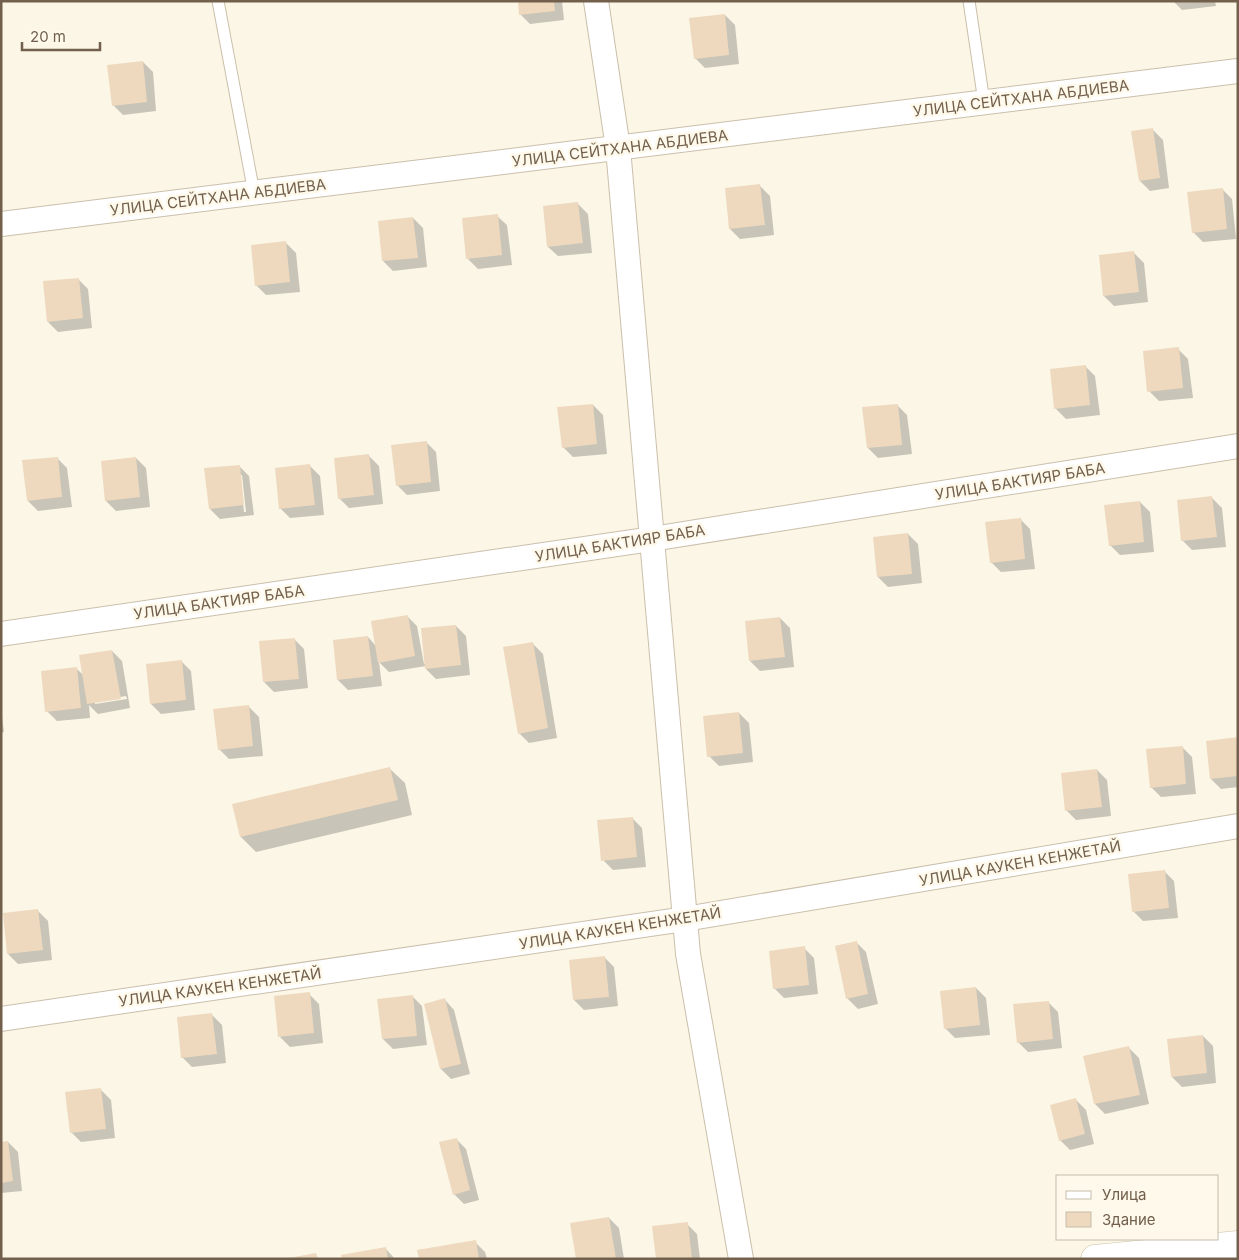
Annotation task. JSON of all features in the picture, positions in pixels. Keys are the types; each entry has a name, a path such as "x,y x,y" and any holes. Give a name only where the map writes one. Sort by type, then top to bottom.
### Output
{"street":[{"path":"596,1 618,148 688,954 741,1259"},
{"name":"УЛИЦА СЕЙТХАНА АБДИЕВА","path":"1,224 1238,71"},
{"name":"УЛИЦА БАКТИЯР БАБА","path":"1,634 652,539 1238,446"},
{"name":"УЛИЦА КАУКЕН КЕНЖЕТАЙ","path":"1,1019 685,919 1238,826"},
{"path":"1095,1259 1238,1246"}],"lane":[{"path":"218,1 254,193"},
{"path":"969,1 984,102"}],"building":[{"path":"518,1 554,1 555,11 519,15"},
{"path":"725,14 729,55 694,59 689,18"},
{"path":"143,61 147,102 112,106 107,65"},
{"path":"1153,128 1160,178 1139,181 1131,131"},
{"path":"760,184 765,225 729,229 725,188"},
{"path":"1223,188 1227,229 1192,233 1187,192"},
{"path":"578,202 583,243 547,247 543,206"},
{"path":"498,214 502,255 466,259 462,218"},
{"path":"413,217 418,258 382,261 378,221"},
{"path":"286,241 290,282 255,286 251,245"},
{"path":"1134,251 1139,292 1103,296 1099,255"},
{"path":"79,278 83,318 47,322 43,281"},
{"path":"1179,347 1183,388 1147,392 1143,351"},
{"path":"1086,365 1090,405 1054,409 1050,369"},
{"path":"593,404 597,444 562,448 557,407"},
{"path":"898,404 902,445 867,448 862,407"},
{"path":"427,441 431,482 396,486 391,445"},
{"path":"369,454 374,495 338,499 334,458"},
{"path":"58,457 62,497 27,501 22,460"},
{"path":"136,457 140,497 105,501 101,461"},
{"path":"310,464 315,505 279,509 275,468"},
{"path":"240,465 244,505 209,509 204,468"},
{"path":"1212,496 1217,537 1181,541 1177,500"},
{"path":"1140,501 1144,542 1109,546 1104,505"},
{"path":"1021,518 1025,559 990,563 985,522"},
{"path":"908,533 912,574 877,577 873,537"},
{"path":"408,615 415,656 378,663 371,621"},
{"path":"780,617 785,657 749,661 745,621"},
{"path":"456,625 461,665 425,669 421,628"},
{"path":"368,636 373,676 337,680 333,640"},
{"path":"295,638 299,679 263,682 259,641"},
{"path":"533,642 548,728 518,734 503,647"},
{"path":"112,650 121,699 87,704 79,655"},
{"path":"182,660 186,700 150,704 146,664"},
{"path":"77,667 81,708 45,712 41,671"},
{"path":"249,705 253,746 218,750 213,709"},
{"path":"739,712 743,753 707,757 703,716"},
{"path":"1238,737 1238,776 1210,779 1206,741"},
{"path":"1183,746 1186,784 1150,788 1146,749"},
{"path":"390,767 398,800 240,837 232,804"},
{"path":"1097,769 1102,807 1065,811 1061,773"},
{"path":"633,817 637,857 601,861 597,820"},
{"path":"1165,870 1169,908 1132,912 1128,874"},
{"path":"38,909 43,950 7,954 3,913"},
{"path":"857,941 868,994 846,999 835,946"},
{"path":"805,946 809,985 773,989 769,951"},
{"path":"605,956 609,997 573,1000 569,960"},
{"path":"976,987 980,1025 944,1029 940,991"},
{"path":"310,992 314,1033 278,1037 274,996"},
{"path":"413,995 417,1036 382,1039 377,999"},
{"path":"445,998 461,1064 440,1069 424,1004"},
{"path":"1049,1001 1053,1039 1017,1043 1013,1004"},
{"path":"212,1013 217,1054 181,1058 177,1017"},
{"path":"1203,1035 1207,1073 1171,1077 1167,1039"},
{"path":"1129,1046 1140,1095 1094,1104 1083,1056"},
{"path":"101,1088 106,1129 70,1133 65,1092"},
{"path":"1076,1098 1085,1134 1059,1141 1050,1105"},
{"path":"457,1138 470,1190 453,1195 439,1142"},
{"path":"8,1141 13,1181 1,1183 1,1142"},
{"path":"609,1217 616,1259 576,1259 570,1223"},
{"path":"688,1222 692,1259 656,1259 652,1226"},
{"path":"476,1240 479,1259 419,1259 417,1250"},
{"path":"386,1247 388,1259 342,1259 341,1255"},
{"path":"316,1253 318,1259 289,1259 289,1258"}]}
